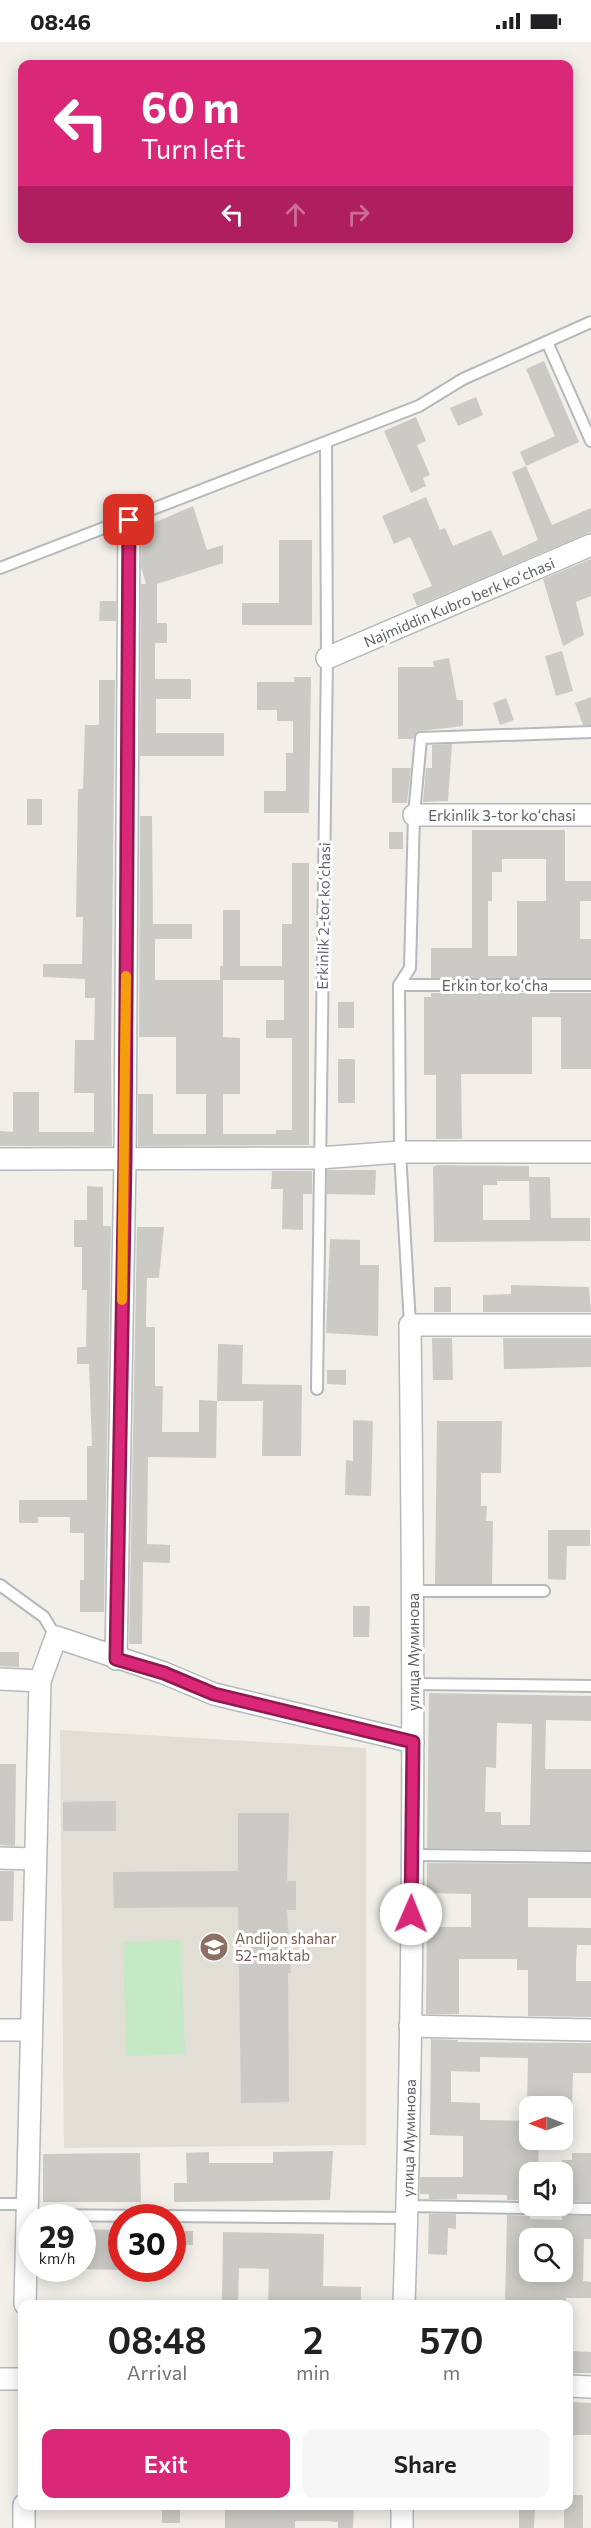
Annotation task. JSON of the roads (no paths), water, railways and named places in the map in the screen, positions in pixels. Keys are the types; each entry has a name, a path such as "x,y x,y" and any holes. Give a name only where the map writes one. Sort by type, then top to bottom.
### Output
{"street":[{"path":"116,1659 125,1159 129,520"},
{"name":"Najmiddin Kubro berk koʻchasi","path":"327,657 480,595 591,545"},
{"name":"Erkinlik 3-tor koʻchasi","path":"414,815 591,815"},
{"path":"0,1160 319,1158 400,1152 591,1152"},
{"path":"411,1325 591,1325"},
{"name":"улица Муминова","path":"404,2300 411,2026 414,1591 411,1325"},
{"path":"27,2204 40,1681 56,1637 116,1659 164,1673 214,1694 413,1742"},
{"path":"0,1679 40,1681"},
{"path":"0,1858 35,1859"},
{"path":"411,2026 591,2030"},
{"path":"0,2030 32,2030"},
{"path":"25,2282 25,2300"},
{"path":"0,2379 18,2379"},
{"path":"573,2386 591,2387"},
{"path":"24,2510 24,2528"},
{"path":"402,2510 402,2528"}],"lane":[{"path":"0,567 129,520 419,406 463,379 591,322"},
{"path":"547,342 591,441"},
{"name":"Erkinlik 2-tor koʻchasi","path":"317,1389 327,657 326,443"},
{"path":"411,1325 400,1152 399,985 411,968 414,815 421,738 591,732"},
{"name":"Erkin tor koʻcha","path":"399,985 591,985"},
{"path":"0,1585 44,1617 56,1637"},
{"path":"414,1591 543,1591"},
{"path":"413,1684 591,1686"},
{"path":"412,1855 591,1857"},
{"path":"0,2204 18,2207"},
{"path":"96,2210 407,2212 591,2209"}],"place":[{"name":"Andijon shahar 52-maktab","path":"214,1947"}]}
